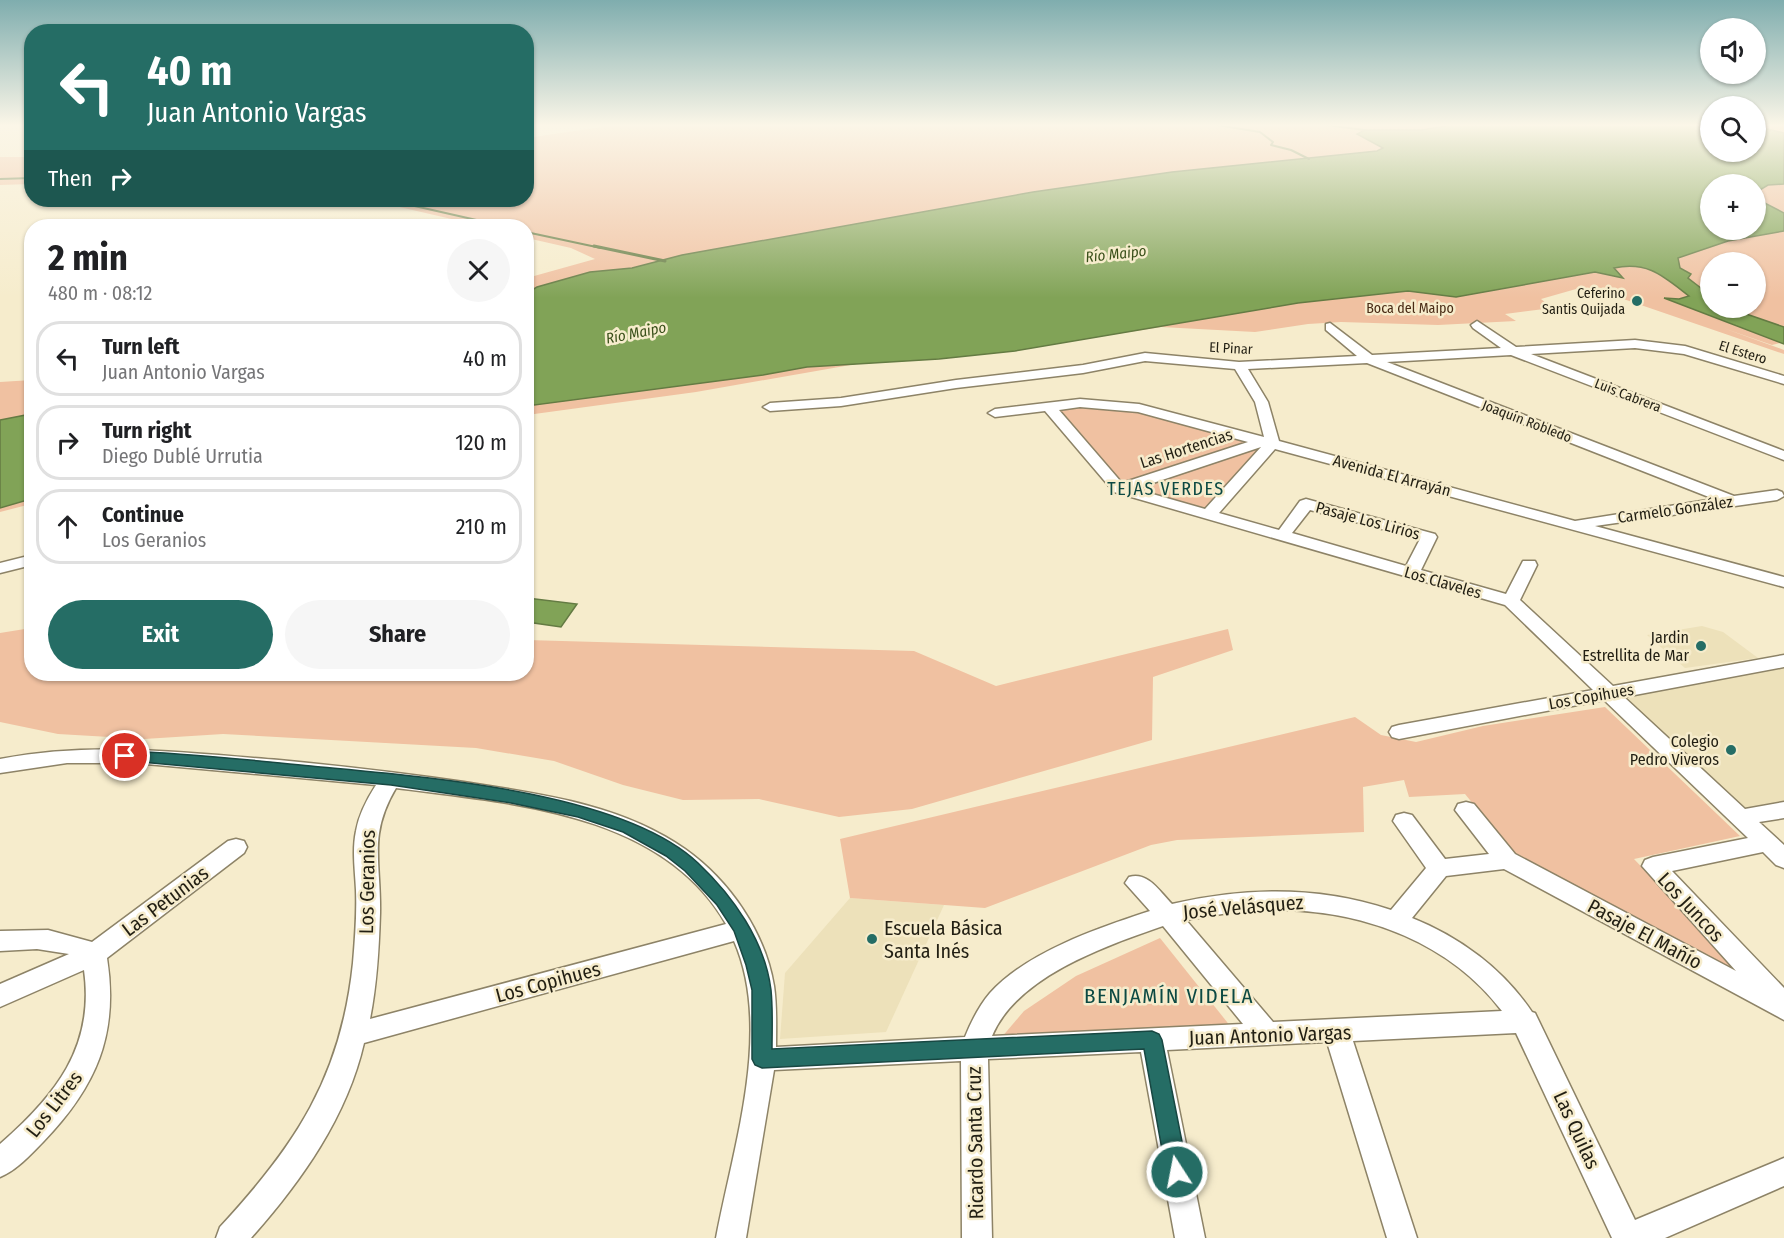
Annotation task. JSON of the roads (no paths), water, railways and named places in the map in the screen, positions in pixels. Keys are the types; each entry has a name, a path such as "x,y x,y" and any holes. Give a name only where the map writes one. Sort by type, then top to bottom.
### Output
{"street":[{"name":"Luis Cabrera","path":"1477,325 1515,352 1784,456"},
{"name":"Joaquín Robledo","path":"1330,327 1369,359 1732,501"},
{"name":"El Pinar","path":"770,407 864,399 957,384 1083,369 1145,357 1239,366 1635,344 1694,352"},
{"name":"El Estero","path":"1694,352 1784,380"},
{"path":"1209,514 1268,442 1264,406 1254,385 1239,366"},
{"name":"Avenida El Arrayán","path":"995,413 1088,403 1125,405 1784,582"},
{"path":"1048,406 1119,489"},
{"name":"Las Hortencias","path":"1119,489 1268,442"},
{"name":"Los Claveles","path":"1119,489 1511,601 1775,851"},
{"name":"Carmelo González","path":"1574,524 1732,501 1781,497"},
{"name":"Pasaje Los Lirios","path":"1283,535 1306,504 1429,537 1410,572"},
{"path":"0,568 24,562"},
{"path":"1511,601 1529,565"},
{"path":"1709,575 1784,594"},
{"name":"Los Copihues","path":"1399,732 1784,660"},
{"path":"0,766 58,756 101,755 172,758 391,779 511,797 580,812 628,828 672,851 691,866 723,900 742,929 756,965 762,990 762,1059 730,1238"},
{"name":"Los Geranios","path":"231,1238 278,1185 316,1130 336,1091 354,1034 363,978 369,912 364,845 367,823 376,801 391,779"},
{"name":"Pasaje El Mañío","path":"1466,810 1507,860 1784,1008"},
{"path":"1741,818 1784,810"},
{"path":"1404,820 1439,868"},
{"name":"Las Petunias","path":"0,996 94,954 236,847"},
{"name":"Los Juncos","path":"1775,851 1653,866 1784,1008"},
{"path":"1396,921 1439,868 1507,860"},
{"path":"1137,883 1168,915 1268,1035"},
{"name":"José Velásquez","path":"974,1048 992,1011 1004,996 1033,971 1115,934 1168,915 1227,905 1306,900 1351,907 1396,921 1432,938 1474,967 1499,990 1526,1021"},
{"name":"Los Copihues","path":"354,1034 742,929"},
{"path":"0,941 35,937 51,939 74,945 94,954"},
{"name":"Los Litres","path":"0,1163 23,1144 56,1108 88,1059 94,1044 99,1015 100,979 94,954"},
{"name":"Juan Antonio Vargas","path":"762,1059 1526,1021"},
{"name":"Las Quilas","path":"1526,1021 1629,1238"},
{"path":"1337,1032 1402,1238"},
{"path":"1152,1040 1190,1238"},
{"name":"Ricardo Santa Cruz","path":"974,1048 977,1238"},
{"path":"1629,1238 1784,1172"}],"water":[{"name":"Río Maipo","path":"1097,183 1700,183 1700,240 1734,240 1678,258 1680,268 1691,274 1688,278 1700,287 1700,312 1664,298 1679,299 1689,296 1663,277 1646,269 1626,266 1614,268 1623,278 1595,272 1456,297 1408,291 1298,303 1015,351 939,359 807,367 763,375 534,405 534,289 590,272 632,268 682,255 1033,192"},
{"path":"1766,183 1784,183 1784,184 1766,186"},
{"path":"1766,204 1784,213 1784,231 1766,234"},
{"path":"1716,318 1758,318 1784,327 1784,344"},
{"path":"24,415 24,501 0,508 0,420"},
{"path":"534,599 577,604 561,627 534,623"}],"waterway":[{"path":"419,207 472,219"},
{"path":"534,234 601,248"},
{"path":"594,246 665,261"}],"place":[{"name":"Ceferino Santis Quijada","path":"1637,301"},
{"name":"Jardin Estrellita de Mar","path":"1701,646"},
{"name":"Colegio Pedro Viveros","path":"1731,750"},
{"name":"Escuela Básica Santa Inés","path":"872,939"}],"district":[{"name":"TEJAS VERDES","path":"1166,489"},
{"name":"BENJAMÍN VIDELA","path":"1169,996"}],"park label":[{"name":"Boca del Maipo","path":"1410,308"}]}
